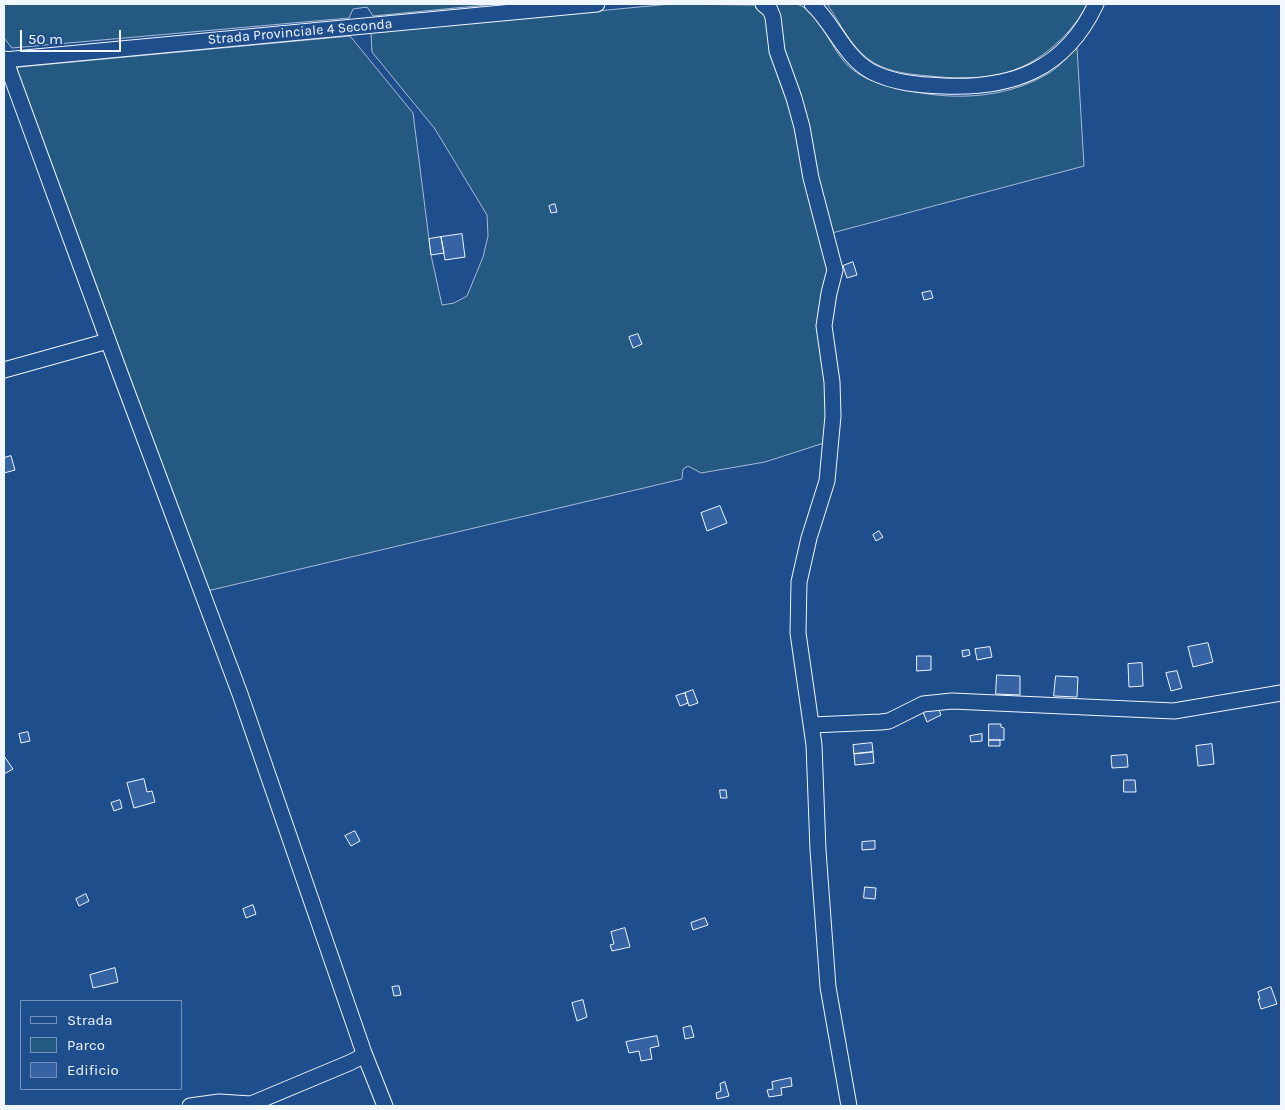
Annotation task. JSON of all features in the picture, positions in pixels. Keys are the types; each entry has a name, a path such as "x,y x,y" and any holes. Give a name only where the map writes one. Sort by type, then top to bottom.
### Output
{"street":[{"name":"Strada Provinciale 4 Seconda","path":"4,59 597,4"},
{"path":"763,4 770,10 773,17 777,51 802,127 811,178 826,229 835,270 828,293 824,326 832,382 834,416 827,481 809,538 799,582 798,633 812,725 821,907 828,978 849,1106"},
{"path":"812,4 822,14 849,52 872,71 903,82 955,87 1004,83 1041,68 1068,45 1082,28 1096,4"},
{"path":"4,59 240,694 364,1053 385,1106"},
{"path":"4,370 108,342"},
{"path":"812,725 889,721 923,704 932,702 952,701 1174,711 1281,694"},
{"path":"190,1106 219,1102 251,1104 349,1063 364,1053"}],"green space":[{"path":"793,3 804,7 819,23 838,54 852,69 862,75 894,87 933,95 973,96 1012,89 1049,73 1077,48 1084,166 832,233 770,4"},
{"path":"4,4 497,4 373,16 367,7 353,9 349,18 12,48 4,38"},
{"path":"671,4 755,5 766,14 828,253 827,383 824,443 765,462 701,473 688,466 683,469 682,479 207,591 15,71 19,67 350,36 413,113 431,255 442,305 454,303 467,296 483,257 488,236 487,215 435,129 372,52 371,33"},
{"path":"827,4 1087,4 1070,30 1042,55 1028,64 1013,71 997,75 965,78 908,74 874,63 859,51 847,36"}],"building":[{"path":"555,204 557,212 551,213 549,206"},
{"path":"462,234 465,257 445,260 441,237"},
{"path":"441,237 444,253 431,255 429,239"},
{"path":"853,262 857,275 847,278 843,266"},
{"path":"931,291 933,298 924,300 922,293"},
{"path":"638,334 642,344 633,348 629,337"},
{"path":"11,456 15,470 4,473 4,458"},
{"path":"720,506 727,523 707,531 701,513"},
{"path":"879,531 883,537 876,541 873,535"},
{"path":"1208,643 1213,662 1193,667 1188,647"},
{"path":"990,647 992,657 977,660 975,649"},
{"path":"969,650 970,655 963,657 962,651"},
{"path":"917,656 931,656 931,670 917,671"},
{"path":"1142,663 1143,686 1129,687 1128,664"},
{"path":"1177,671 1182,688 1171,691 1166,673"},
{"path":"997,675 1020,676 1020,695 996,694"},
{"path":"1056,676 1078,677 1077,697 1054,696"},
{"path":"693,690 698,703 689,706 685,693"},
{"path":"685,693 688,703 680,706 676,696"},
{"path":"937,705 941,715 927,722 923,712"},
{"path":"989,724 1001,724 1001,727 1004,728 1004,740 989,740"},
{"path":"28,732 30,741 21,743 19,734"},
{"path":"982,734 982,741 971,742 970,736"},
{"path":"989,740 1000,740 1000,746 989,746"},
{"path":"872,743 873,752 854,754 853,745"},
{"path":"1212,744 1214,764 1198,766 1196,746"},
{"path":"873,752 874,763 855,765 854,754"},
{"path":"1127,755 1128,767 1112,768 1111,756"},
{"path":"4,756 13,769 4,774"},
{"path":"144,779 147,792 152,791 155,802 134,808 127,783"},
{"path":"1124,780 1135,780 1136,792 1124,792"},
{"path":"720,790 726,790 727,798 721,798"},
{"path":"120,800 122,808 114,811 111,803"},
{"path":"355,831 360,841 351,846 345,836"},
{"path":"875,841 875,849 862,850 862,842"},
{"path":"865,887 876,888 875,899 864,898"},
{"path":"86,894 89,901 79,906 76,899"},
{"path":"253,905 256,914 246,918 243,909"},
{"path":"705,918 708,925 693,930 691,923"},
{"path":"625,928 630,947 612,951 610,945 614,944 611,932"},
{"path":"115,968 118,982 93,988 90,975"},
{"path":"399,986 401,995 394,996 392,987"},
{"path":"1271,987 1277,1004 1261,1009 1258,992"},
{"path":"583,1000 587,1017 577,1021 572,1003"},
{"path":"691,1026 694,1037 685,1039 683,1028"},
{"path":"657,1036 659,1046 650,1048 652,1059 641,1061 639,1051 629,1053 626,1042"},
{"path":"791,1078 792,1086 781,1088 782,1095 769,1097 767,1090 773,1089 772,1082"},
{"path":"725,1082 729,1096 717,1099 716,1093 721,1091 720,1084"}]}
